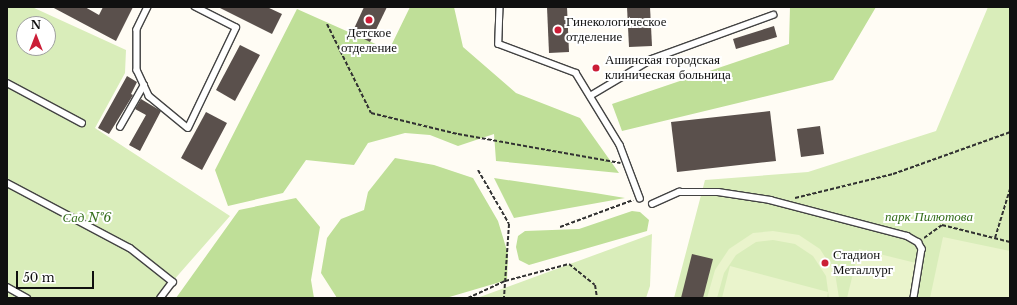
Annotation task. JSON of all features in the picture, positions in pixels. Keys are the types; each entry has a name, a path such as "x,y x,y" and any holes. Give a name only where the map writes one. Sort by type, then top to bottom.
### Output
{"lane":[{"path":"148,7 137,30 137,70 148,96 188,128 236,28 195,7"},
{"path":"500,7 499,44 576,73 620,145 640,198"},
{"path":"590,96 652,59 772,15"},
{"path":"7,83 82,123"},
{"path":"120,127 144,85"},
{"path":"7,183 130,248 173,282 161,298"},
{"path":"652,204 679,192 726,193 770,200 918,242 922,249 914,298"},
{"path":"7,287 27,298"}],"path":[{"path":"327,24 371,113 471,137 628,164"},
{"path":"788,197 804,198 892,174 1010,132"},
{"path":"478,170 509,224 504,298"},
{"path":"995,238 1010,189"},
{"path":"560,227 640,198"},
{"path":"918,242 942,225 1010,242"},
{"path":"468,298 506,281 569,264 595,285 597,298"}],"green space":[{"name":"Сад №6","path":"7,7 32,7 52,16 16,16 16,56 56,56 56,18 126,50 125,73 95,128 230,216 158,298 7,298"},
{"path":"410,7 454,7 463,47 516,93 580,118 619,173 496,161 494,134 458,146 430,135 405,133 368,143 354,165 306,160 283,193 228,206 215,170 297,9 389,50"},
{"path":"790,7 876,7 833,80 622,131 612,104 789,44"},
{"name":"парк Пилютова","path":"988,7 1010,7 1010,298 674,298 705,180 808,172 936,131"},
{"path":"395,158 434,165 473,178 498,221 508,254 507,280 446,298 337,298 321,273 327,238 341,219 364,210 368,192"},
{"path":"494,178 595,193 625,198 514,218"},
{"path":"296,198 320,227 311,280 314,298 176,298 239,210"},
{"path":"632,211 640,212 649,220 647,231 529,265 519,260 516,247 518,236 525,231 579,229"},
{"name":"Стадион Металлург","path":"773,231 799,235 820,249 835,273 839,298 829,298 826,276 813,256 795,244 773,240 756,242 736,255 724,273 717,298 707,298 715,270 729,249 753,233"},
{"path":"652,234 650,286 646,298 477,298"},
{"path":"943,237 1010,251 1010,298 930,298"},
{"path":"859,249 920,264 912,298 847,298"},
{"path":"730,266 828,292 827,298 722,298"}],"building":[{"path":"52,7 85,7 99,15 103,7 133,7 116,41"},
{"path":"218,7 267,7 282,14 272,34"},
{"name":"Детское отделение","path":"364,7 387,7 370,42 352,33"},
{"name":"Гинекологическое отделение","path":"547,7 567,7 569,52 549,53"},
{"path":"627,7 650,7 652,46 629,47"},
{"path":"774,26 777,37 736,49 733,39"},
{"path":"240,45 260,55 235,101 216,90"},
{"path":"127,76 137,82 131,94 133,95 109,134 98,128"},
{"path":"141,99 161,111 140,151 129,145 146,115 135,109"},
{"path":"770,111 776,161 677,172 671,122"},
{"path":"206,112 227,123 202,170 181,158"},
{"path":"820,126 824,154 801,157 797,129"},
{"path":"692,254 713,259 703,298 681,298"}],"place":[{"name":"Детское отделение","path":"369,20"},
{"name":"Гинекологическое отделение","path":"558,30"},
{"name":"Ашинская городская клиническая больница","path":"596,68"},
{"name":"Стадион Металлург","path":"825,263"}]}
